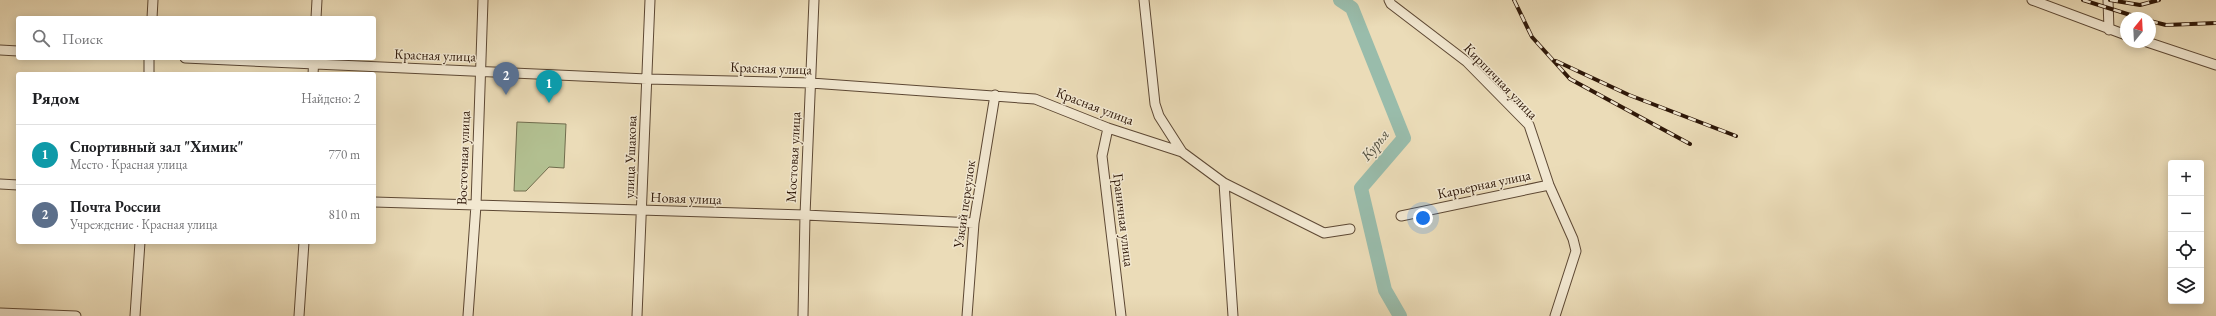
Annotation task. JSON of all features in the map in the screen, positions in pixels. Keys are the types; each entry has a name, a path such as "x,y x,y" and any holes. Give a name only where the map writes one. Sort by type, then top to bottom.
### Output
{"street":[{"path":"152,16 153,0"},
{"path":"316,16 317,0"},
{"name":"Восточная улица","path":"468,316 476,205 479,71 483,0"},
{"name":"улица Ушакова","path":"637,316 650,0"},
{"name":"Мостовая улица","path":"804,316 805,215 814,0"},
{"path":"1144,0 1155,104 1159,116 1182,152"},
{"name":"Кирпичная улица","path":"1389,0 1390,4 1467,62 1529,125 1549,185 1573,239 1576,251 1555,316"},
{"path":"2032,0 2120,33"},
{"path":"2108,0 2109,30"},
{"path":"2156,45 2216,65"},
{"path":"0,50 16,51"},
{"path":"149,60 149,72"},
{"name":"Красная улица","path":"271,60 647,79 811,83 994,96 1048,102 1108,128 1182,152 1224,183 1324,233 1350,229"},
{"path":"313,72 314,61"},
{"name":"Узкий переулок","path":"967,316 974,223 994,96"},
{"name":"Граничная улица","path":"1108,128 1102,156 1121,316"},
{"path":"1224,183 1233,316"},
{"path":"0,184 16,185"},
{"name":"Карьерная улица","path":"1401,216 1549,185"},
{"name":"Новая улица","path":"376,202 805,215 974,223"},
{"path":"135,316 140,244"},
{"path":"299,316 304,244"},
{"path":"0,312 76,316"}],"green space":[{"path":"517,122 566,124 564,168 549,167 526,191 514,191"}],"waterway":[{"name":"Курья","path":"1340,0 1352,8 1404,138 1361,188 1385,290 1400,316"}],"railway":[{"path":"1514,0 1532,37 1570,79 1690,144"},
{"path":"2083,0 2121,12"},
{"path":"2110,0 2140,5 2159,0"},
{"path":"2156,22 2166,25 2216,23"},
{"path":"1556,61 1629,95 1736,136"}],"place":[{"name":"Почта России","path":"506,95"},
{"name":"Спортивный зал \"Химик\"","path":"549,103"}]}
